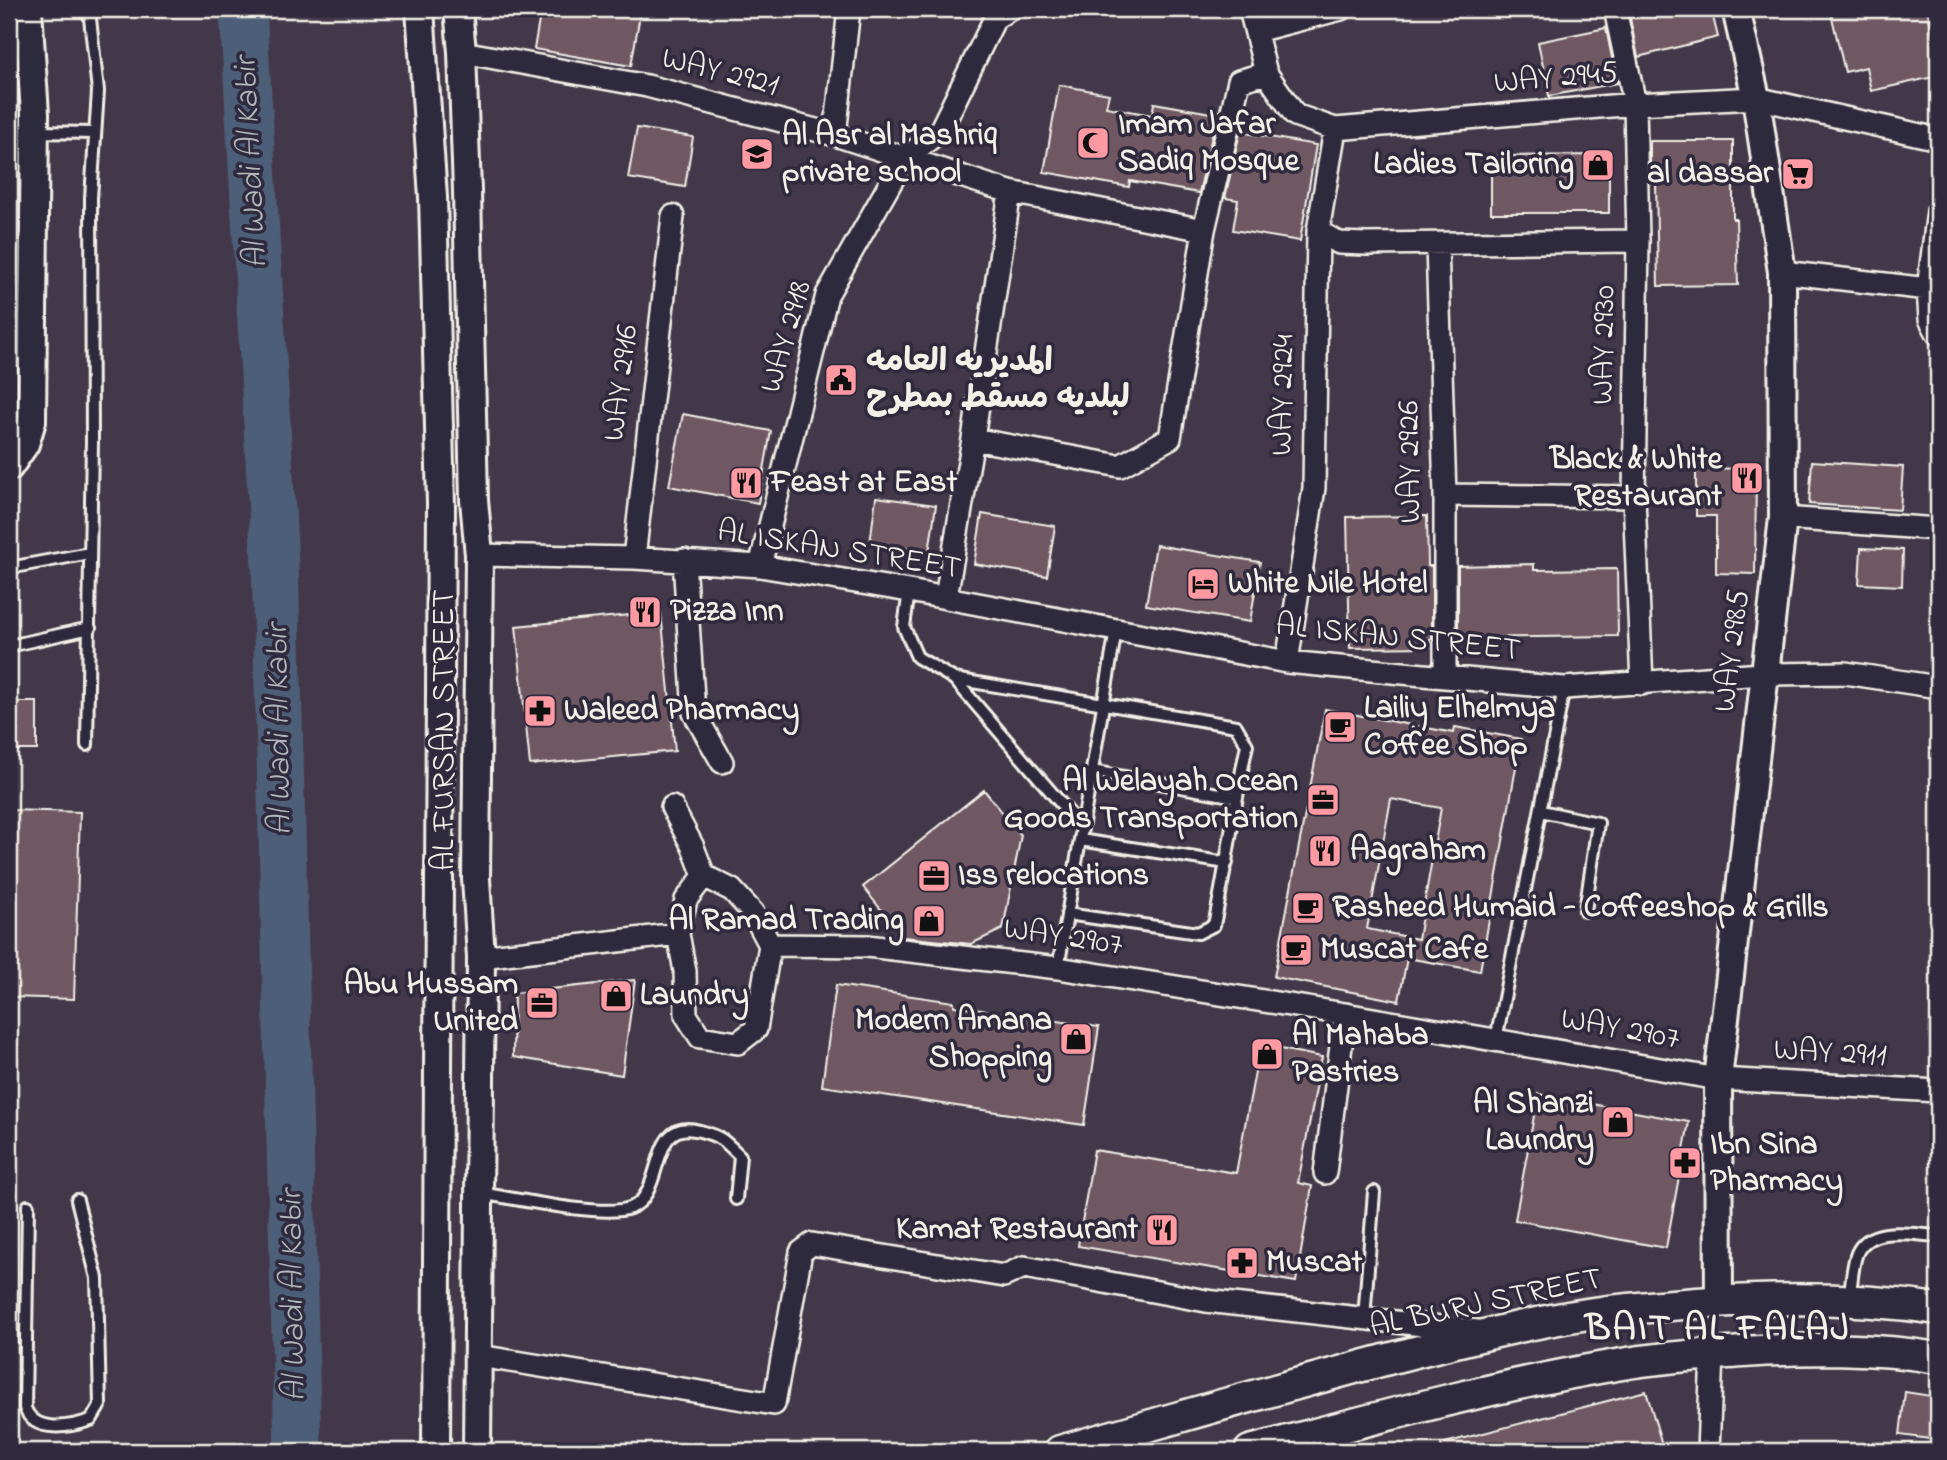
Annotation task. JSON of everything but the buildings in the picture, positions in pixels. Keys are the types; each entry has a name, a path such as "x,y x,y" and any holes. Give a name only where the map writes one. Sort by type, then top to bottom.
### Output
{"main road":[{"name":"AL BURJ STREET","path":"1060,1451 1377,1362 1493,1333 1608,1311 1790,1299 1902,1303 1938,1309"},
{"path":"1250,1451 1423,1406 1624,1363 1789,1349 1846,1349 1938,1359"}],"street":[{"path":"9,467 25,444 32,421 35,132 28,9"},
{"name":"AL FURSAN STREET","path":"421,9 433,197 441,504 436,1451"},
{"name":"AL FURSAN STREET","path":"458,9 462,52 474,500 479,555 476,879 481,957 477,1451"},
{"path":"835,135 849,9"},
{"name":"WAY 2918","path":"760,566 827,295 904,159 940,131 995,18 1010,9"},
{"name":"WAY 2945","path":"1250,9 1266,72 1295,115 1335,128 1635,104 1756,99 1938,139"},
{"path":"1256,31 1341,9"},
{"name":"WAY 2930","path":"1615,9 1635,104 1638,241 1634,497 1642,684"},
{"name":"WAY 2985","path":"1719,1303 1718,1079 1783,518 1782,272 1756,99 1736,9"},
{"name":"WAY 2921","path":"462,52 647,86 835,135 1010,192 1204,230"},
{"path":"973,439 1120,466 1170,438 1204,230 1239,81 1266,72"},
{"name":"WAY 2924","path":"1287,662 1314,488 1318,231 1335,128"},
{"path":"946,597 1010,192"},
{"path":"1938,211 1928,289 1930,319 1938,334"},
{"name":"WAY 2916","path":"634,558 673,216"},
{"path":"1318,231 1339,243 1437,245 1638,241"},
{"name":"WAY 2926","path":"1437,245 1445,495 1445,677"},
{"path":"1782,272 1928,289"},
{"path":"1445,495 1634,497"},
{"path":"1783,518 1938,529"},
{"name":"AL ISKAN STREET","path":"479,555 634,558 760,566 909,590 1287,662 1564,688 1763,674 1845,673 1938,687"},
{"path":"684,560 694,713 722,762"},
{"path":"672,807 693,847 704,876 732,890 752,913 770,945 756,1029 738,1042 700,1037 685,1015 685,971 678,934 686,900 704,876"},
{"path":"481,957 678,934"},
{"name":"WAY 2907","path":"770,945 867,946 1058,968 1345,1014 1718,1079"},
{"path":"1325,1173 1345,1014"},
{"name":"WAY 2911","path":"1718,1079 1938,1091"},
{"path":"479,1356 774,1404 801,1252 812,1244 1004,1276 1024,1268 1206,1301 1493,1333"},
{"path":"1708,1451 1712,1354"}],"lane":[{"path":"87,746 90,628 91,198 98,91 89,9"},
{"path":"35,132 95,133"},
{"path":"9,568 90,553"},
{"path":"909,590 904,627 917,657 954,678 1236,726 1247,745 1214,925 1198,933 1068,914"},
{"path":"9,646 90,628"},
{"path":"1058,968 1116,630"},
{"path":"954,678 1081,834 1227,863"},
{"path":"1496,1040 1564,688"},
{"path":"1092,771 1236,797"},
{"path":"1541,811 1598,823 1584,911"},
{"path":"480,1193 597,1211 630,1208 648,1194 661,1149 672,1133 687,1127 721,1137 740,1156 736,1199"},
{"path":"1364,1318 1374,1192"},
{"path":"28,1206 25,1408 29,1418 39,1425 72,1426 91,1420 100,1405 97,1278 77,1200"},
{"path":"1849,1301 1857,1254 1866,1241 1880,1234 1938,1236"}],"waterway":[{"name":"Al Wadi Al Kabir","path":"243,9 275,564 298,1451"}],"place":[{"name":"Imam Jafar Sadiq Mosque","path":"1093,143"},
{"name":"Al Asr al Mashriq private school","path":"757,154"},
{"name":"Ladies Tailoring","path":"1598,165"},
{"name":"al dassar","path":"1798,174"},
{"name":"المديريه العامه لبلديه مسقط بمطرح","path":"841,380"},
{"name":"Black & White Restaurant","path":"1747,478"},
{"name":"Feast at East","path":"746,483"},
{"name":"White Nile Hotel","path":"1203,584"},
{"name":"Pizza Inn","path":"645,612"},
{"name":"Waleed Pharmacy","path":"540,711"},
{"name":"Lailiy Elhelmya Coffee Shop","path":"1340,727"},
{"name":"Al Welayah Ocean Goods Transportation","path":"1323,800"},
{"name":"Aagraham","path":"1325,851"},
{"name":"Iss relocations","path":"934,876"},
{"name":"Rasheed Humaid - Coffeeshop & Grills","path":"1308,908"},
{"name":"Al Ramad Trading","path":"929,921"},
{"name":"Muscat Cafe","path":"1296,950"},
{"name":"Laundry","path":"616,996"},
{"name":"Abu Hussam United","path":"542,1003"},
{"name":"Modern Amana Shopping","path":"1076,1039"},
{"name":"Al Mahaba Pastries","path":"1267,1054"},
{"name":"Al Shanzi Laundry","path":"1618,1122"},
{"name":"Ibn Sina Pharmacy","path":"1685,1163"},
{"name":"Kamat Restaurant","path":"1162,1230"},
{"name":"Muscat","path":"1242,1263"}],"district":[{"name":"BAIT AL FALAJ","path":"1718,1330"}]}
